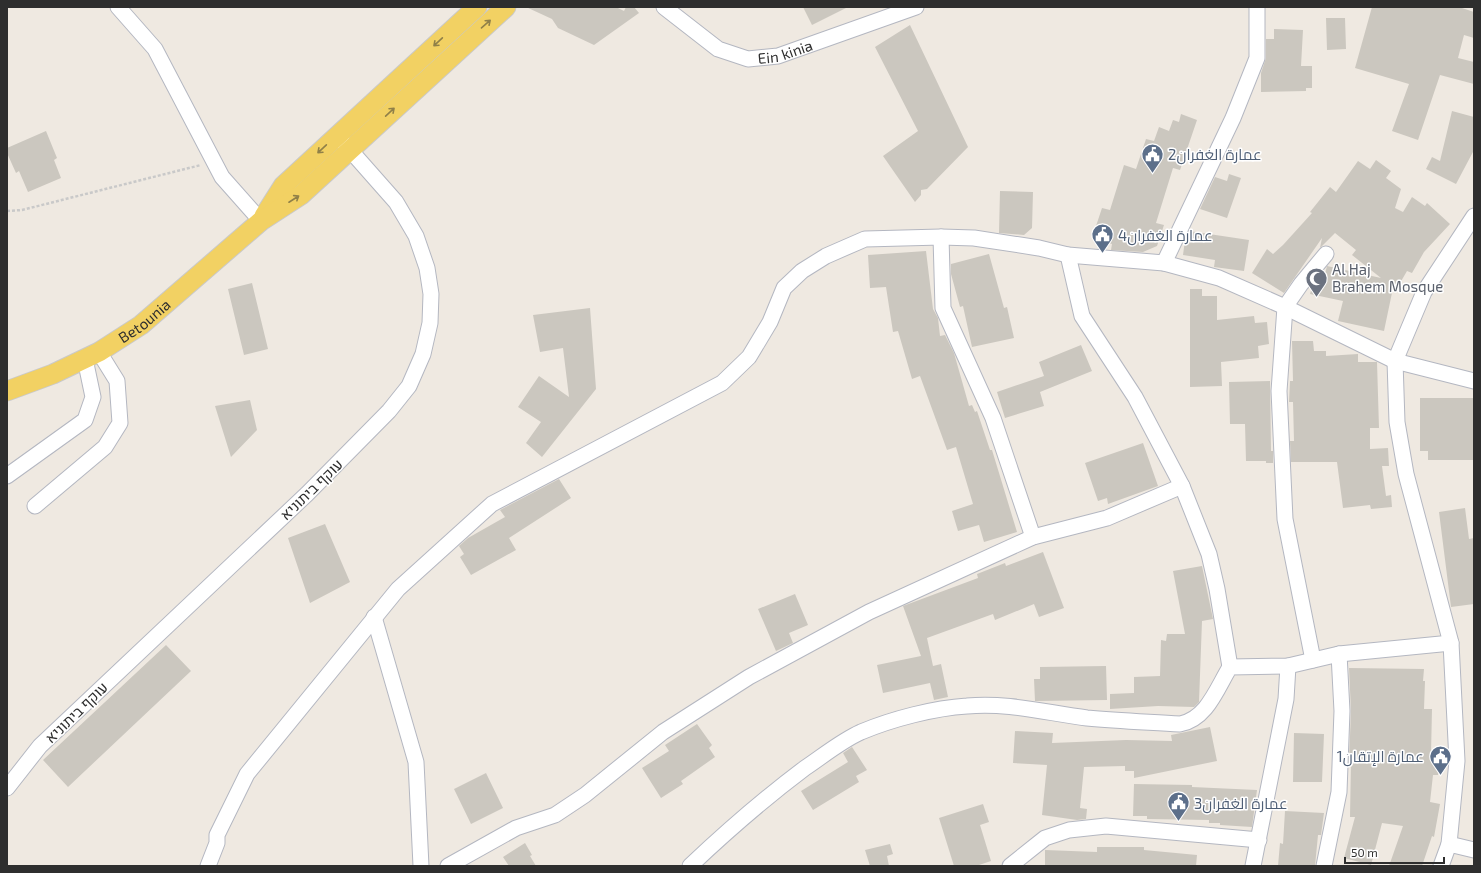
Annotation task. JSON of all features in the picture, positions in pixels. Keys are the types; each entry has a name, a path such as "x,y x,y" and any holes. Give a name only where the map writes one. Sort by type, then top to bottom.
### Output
{"main road":[{"path":"261,221 283,186 478,7"},
{"path":"261,221 301,195 506,7"},
{"name":"Betounia","path":"7,391 53,374 92,356 141,325 261,221"}],"street":[{"path":"118,7 155,49 222,177 261,221"},
{"name":"Ein kinia","path":"670,9 718,49 748,59 778,56 916,7"},
{"path":"1164,263 1233,118 1257,58 1257,7"},
{"name":"עוקף ביתוניא","path":"7,788 40,746 307,494 390,411 409,386 423,354 430,323 431,294 428,268 416,236 396,202 338,135"},
{"path":"1441,866 1450,844 1457,761 1451,643 1406,474 1397,422 1395,361 1424,292 1474,216"},
{"path":"208,866 217,843 217,835 246,774 398,589 492,504 722,383 749,357 770,322 784,288 802,272 826,256 865,239 941,237 974,238 1039,248 1068,255 1164,263 1219,278 1286,307 1395,361 1474,381"},
{"path":"941,237 943,308 993,418 1033,536"},
{"path":"1313,660 1285,519 1279,391 1286,307 1301,284 1326,254"},
{"path":"690,866 723,834 780,787 832,749 861,732 940,709 968,706 1013,706 1087,718 1180,724 1190,722 1204,711 1230,667 1217,589 1209,554 1182,486 1135,397 1082,316 1068,255"},
{"path":"7,476 86,420 93,397 92,356"},
{"path":"36,506 105,447 120,423 117,381 92,356"},
{"path":"448,866 516,828 555,815 586,795 663,732 749,677 869,612 1033,536 1107,518 1182,486"},
{"path":"374,617 416,762 421,866"},
{"path":"1230,667 1288,666 1339,654 1451,643"},
{"path":"1324,866 1339,792 1342,711 1339,654"},
{"path":"1253,866 1286,699 1288,666"},
{"path":"1010,866 1045,838 1069,830 1106,826 1259,840"},
{"path":"1450,844 1474,850"}],"path":[{"path":"7,211 22,210 215,162"}],"building":[{"path":"526,7 616,7 624,11 626,7 634,7 639,13 594,45 558,28 552,19"},
{"path":"803,7 848,7 812,25"},
{"path":"1372,7 1459,7 1474,12 1474,38 1464,35 1458,58 1474,62 1474,84 1440,75 1418,140 1392,131 1409,84 1355,68"},
{"path":"1326,18 1345,18 1346,49 1327,50"},
{"path":"910,25 968,147 927,189 921,190 921,195 915,202 883,156 918,131 875,47"},
{"path":"1274,29 1303,30 1301,66 1312,66 1312,88 1306,88 1306,91 1261,92 1261,73 1266,58 1266,39 1274,39"},
{"path":"1452,111 1474,117 1474,150 1456,184 1426,169 1432,157 1440,161"},
{"path":"1181,114 1197,120 1180,170 1173,168 1156,223 1164,225 1157,246 1143,252 1111,250 1112,244 1092,238 1102,208 1110,210 1124,165 1136,169 1146,139 1154,141 1159,127 1169,131 1173,120 1179,122"},
{"path":"46,131 57,158 54,160 61,178 28,192 19,171 16,173 7,153 7,148"},
{"path":"1376,160 1391,171 1386,178 1401,189 1395,208 1403,212 1412,197 1425,206 1427,203 1450,224 1424,252 1412,273 1407,271 1396,290 1393,288 1384,331 1338,321 1343,301 1310,294 1313,284 1322,286 1327,266 1381,278 1352,255 1356,250 1335,233 1320,248 1322,238 1284,293 1252,273 1267,249 1273,254 1283,245 1312,213 1310,212 1330,187 1336,192 1358,161 1370,169"},
{"path":"1229,174 1241,178 1227,218 1200,209 1215,177 1227,181"},
{"path":"1000,191 1033,192 1032,228 1024,235 999,233"},
{"path":"1189,231 1249,240 1244,271 1214,267 1215,260 1183,255 1185,240"},
{"path":"926,251 933,309 938,318 940,336 945,335 954,353 969,406 972,405 975,412 977,411 990,450 992,450 1017,532 984,542 979,525 958,531 952,511 973,504 956,447 947,450 920,376 912,379 898,331 893,332 886,287 870,288 868,255"},
{"path":"989,254 1004,308 1007,307 1014,338 972,347 963,306 960,307 951,274 951,264"},
{"path":"252,283 268,349 244,355 228,289"},
{"path":"1190,289 1202,289 1202,296 1217,296 1217,320 1254,316 1255,323 1267,322 1269,344 1258,346 1259,358 1221,362 1222,386 1190,387"},
{"path":"590,308 596,389 542,457 526,443 541,422 518,407 539,376 569,397 563,348 540,352 533,315"},
{"path":"1292,341 1313,341 1314,351 1326,351 1326,356 1358,354 1358,362 1377,362 1379,428 1370,428 1370,449 1388,448 1389,466 1382,466 1386,496 1391,495 1392,507 1371,509 1370,505 1343,508 1337,462 1291,462 1290,441 1294,441 1293,402 1289,402 1290,381 1293,381"},
{"path":"1081,345 1092,371 1040,392 1044,406 1005,418 997,392 1044,376 1039,362"},
{"path":"1270,381 1271,451 1273,451 1273,463 1266,463 1266,461 1246,461 1245,424 1230,424 1229,382"},
{"path":"1420,398 1474,398 1473,460 1428,460 1428,451 1420,451"},
{"path":"250,400 257,430 231,457 215,406"},
{"path":"1143,443 1158,486 1108,504 1107,498 1098,501 1085,463"},
{"path":"559,479 571,498 509,538 516,550 471,575 460,557 464,554 459,546 468,538 505,517 500,510"},
{"path":"1465,508 1469,539 1474,538 1474,604 1451,607 1439,512"},
{"path":"325,524 350,582 310,603 288,538"},
{"path":"1043,552 1064,608 1039,617 1034,604 995,620 993,614 927,638 933,666 941,664 948,697 934,700 930,683 883,693 877,665 921,656 903,606 978,578 977,574 1005,563 1006,566"},
{"path":"1202,566 1213,619 1202,621 1199,702 1194,707 1158,706 1110,709 1110,694 1134,693 1134,677 1160,676 1161,640 1166,641 1167,634 1185,634 1173,571"},
{"path":"795,594 808,625 789,633 793,643 776,651 758,609"},
{"path":"166,645 191,671 68,787 43,760"},
{"path":"1106,666 1107,700 1035,701 1034,679 1040,679 1040,667"},
{"path":"1349,668 1424,669 1424,709 1432,709 1431,754 1440,755 1438,775 1433,775 1430,802 1440,804 1434,837 1432,836 1422,866 1389,866 1403,826 1382,823 1371,865 1344,858 1355,817 1350,817 1351,761 1349,761 1351,711"},
{"path":"697,724 712,745 709,748 715,757 681,781 683,784 661,798 642,768 669,751 665,745"},
{"path":"1210,727 1217,761 1134,778 1134,771 1125,771 1125,766 1084,767 1080,808 1087,809 1086,819 1077,820 1042,815 1047,765 1013,763 1015,731 1053,733 1052,743 1126,740 1172,741 1171,735"},
{"path":"1294,733 1324,734 1322,782 1293,782"},
{"path":"852,747 867,770 856,776 859,782 813,810 801,791 848,762 843,753"},
{"path":"486,773 503,808 471,824 454,789"},
{"path":"1134,784 1192,785 1192,787 1257,790 1252,827 1220,825 1220,823 1209,823 1209,820 1147,819 1147,816 1133,816"},
{"path":"983,804 989,822 980,825 991,861 976,866 954,866 939,818"},
{"path":"1285,811 1324,813 1321,835 1318,835 1315,866 1278,866 1280,843 1283,844"},
{"path":"525,843 536,866 509,866 503,857"},
{"path":"890,844 893,854 887,856 889,866 870,866 865,850"},
{"path":"1097,847 1144,847 1144,850 1197,855 1196,866 1045,866 1045,850 1097,852"}],"place":[{"name":"عمارة الغفران2","path":"1153,174"},
{"name":"عمارة الغفران4","path":"1103,254"},
{"name":"Al Haj Brahem Mosque","path":"1316,298"},
{"name":"عمارة الإتقان1","path":"1440,776"},
{"name":"عمارة الغفران3","path":"1178,822"}]}
